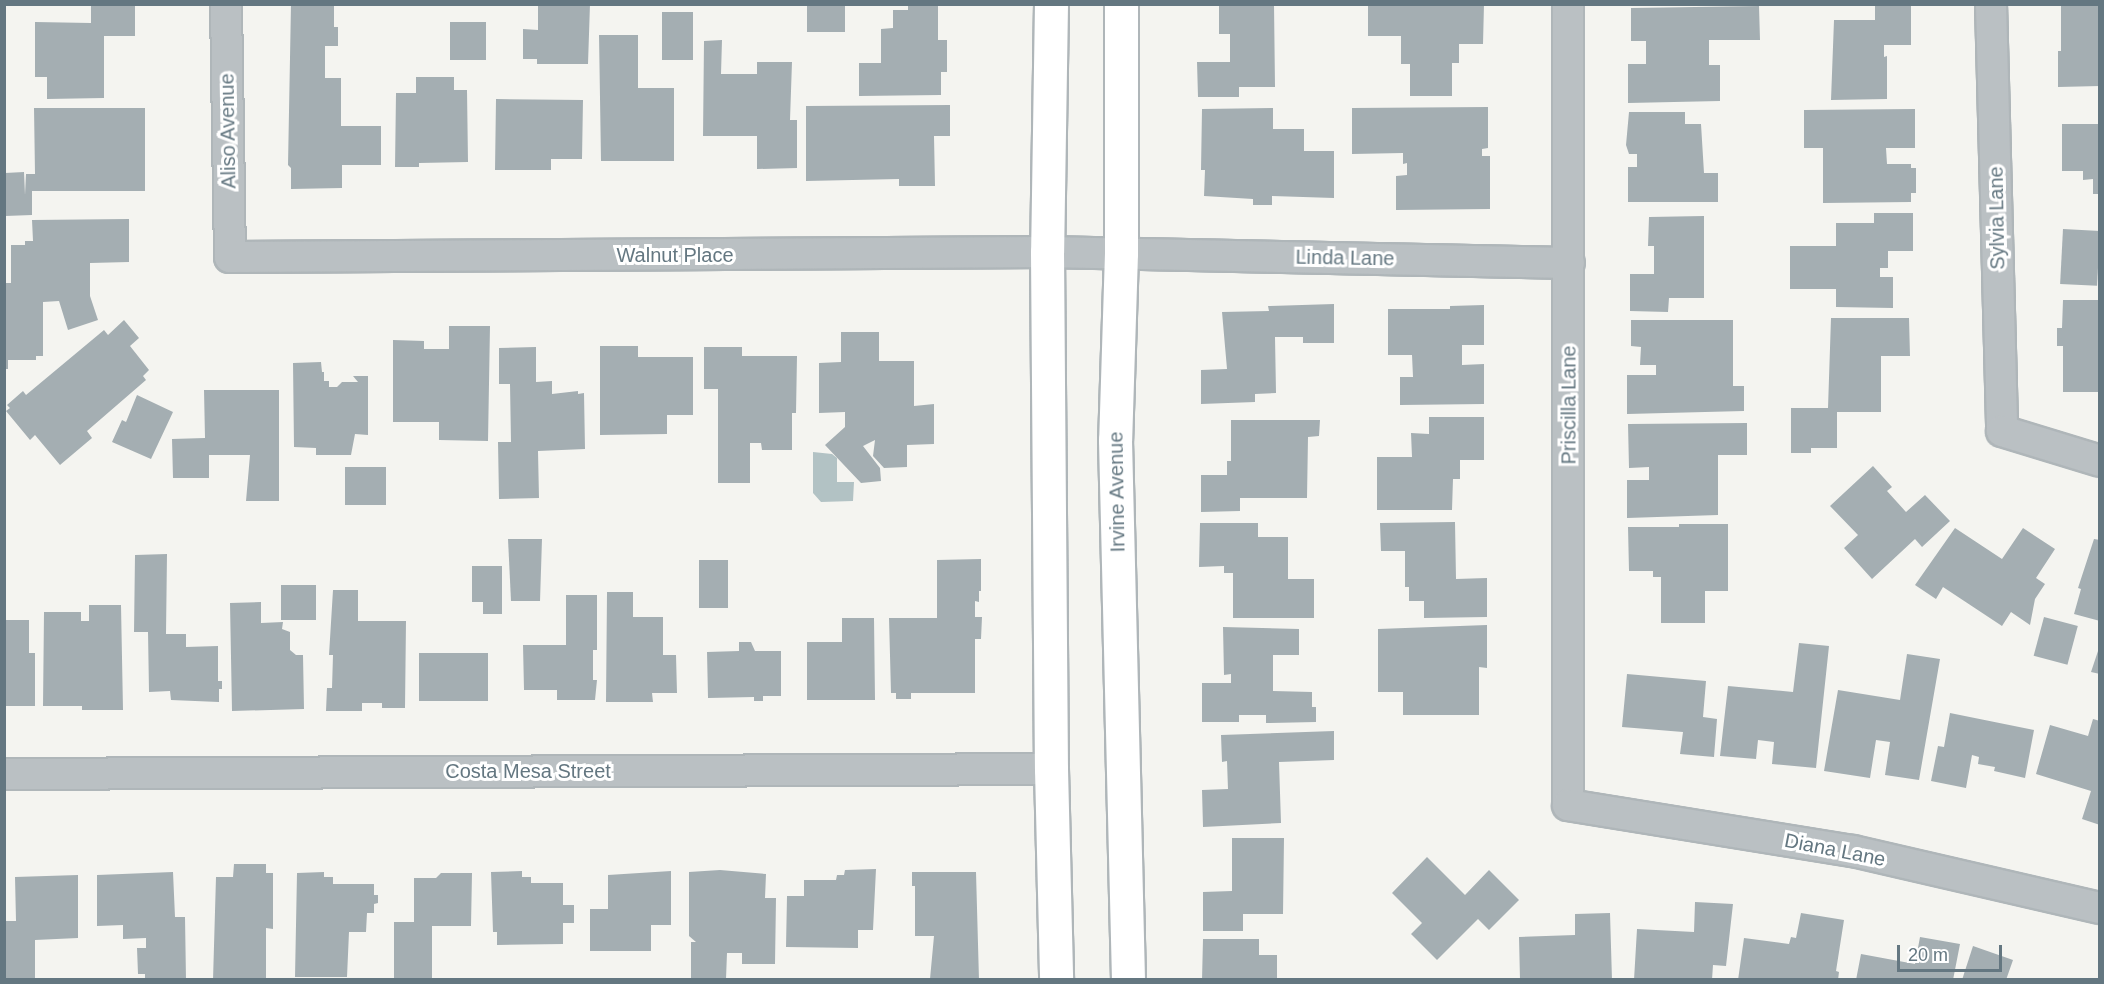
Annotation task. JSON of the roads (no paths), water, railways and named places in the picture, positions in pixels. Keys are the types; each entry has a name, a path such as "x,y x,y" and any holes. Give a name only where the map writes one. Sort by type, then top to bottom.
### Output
{"main road":[{"path":"1051,4 1047,252 1051,769 1056,980"},
{"name":"Irvine Avenue","path":"1121,4 1120,253 1115,440 1128,980"}],"street":[{"name":"Aliso Avenue","path":"226,4 230,257"},
{"name":"Priscilla Lane","path":"1568,4 1568,805"},
{"name":"Sylvia Lane","path":"1992,4 2002,431 2100,461"},
{"name":"Walnut Place","path":"230,257 1120,253"},
{"name":"Linda Lane","path":"1120,253 1569,263"},
{"name":"Costa Mesa Street","path":"4,774 1051,769"},
{"name":"Diana Lane","path":"1568,805 1853,851 2100,908"}]}
